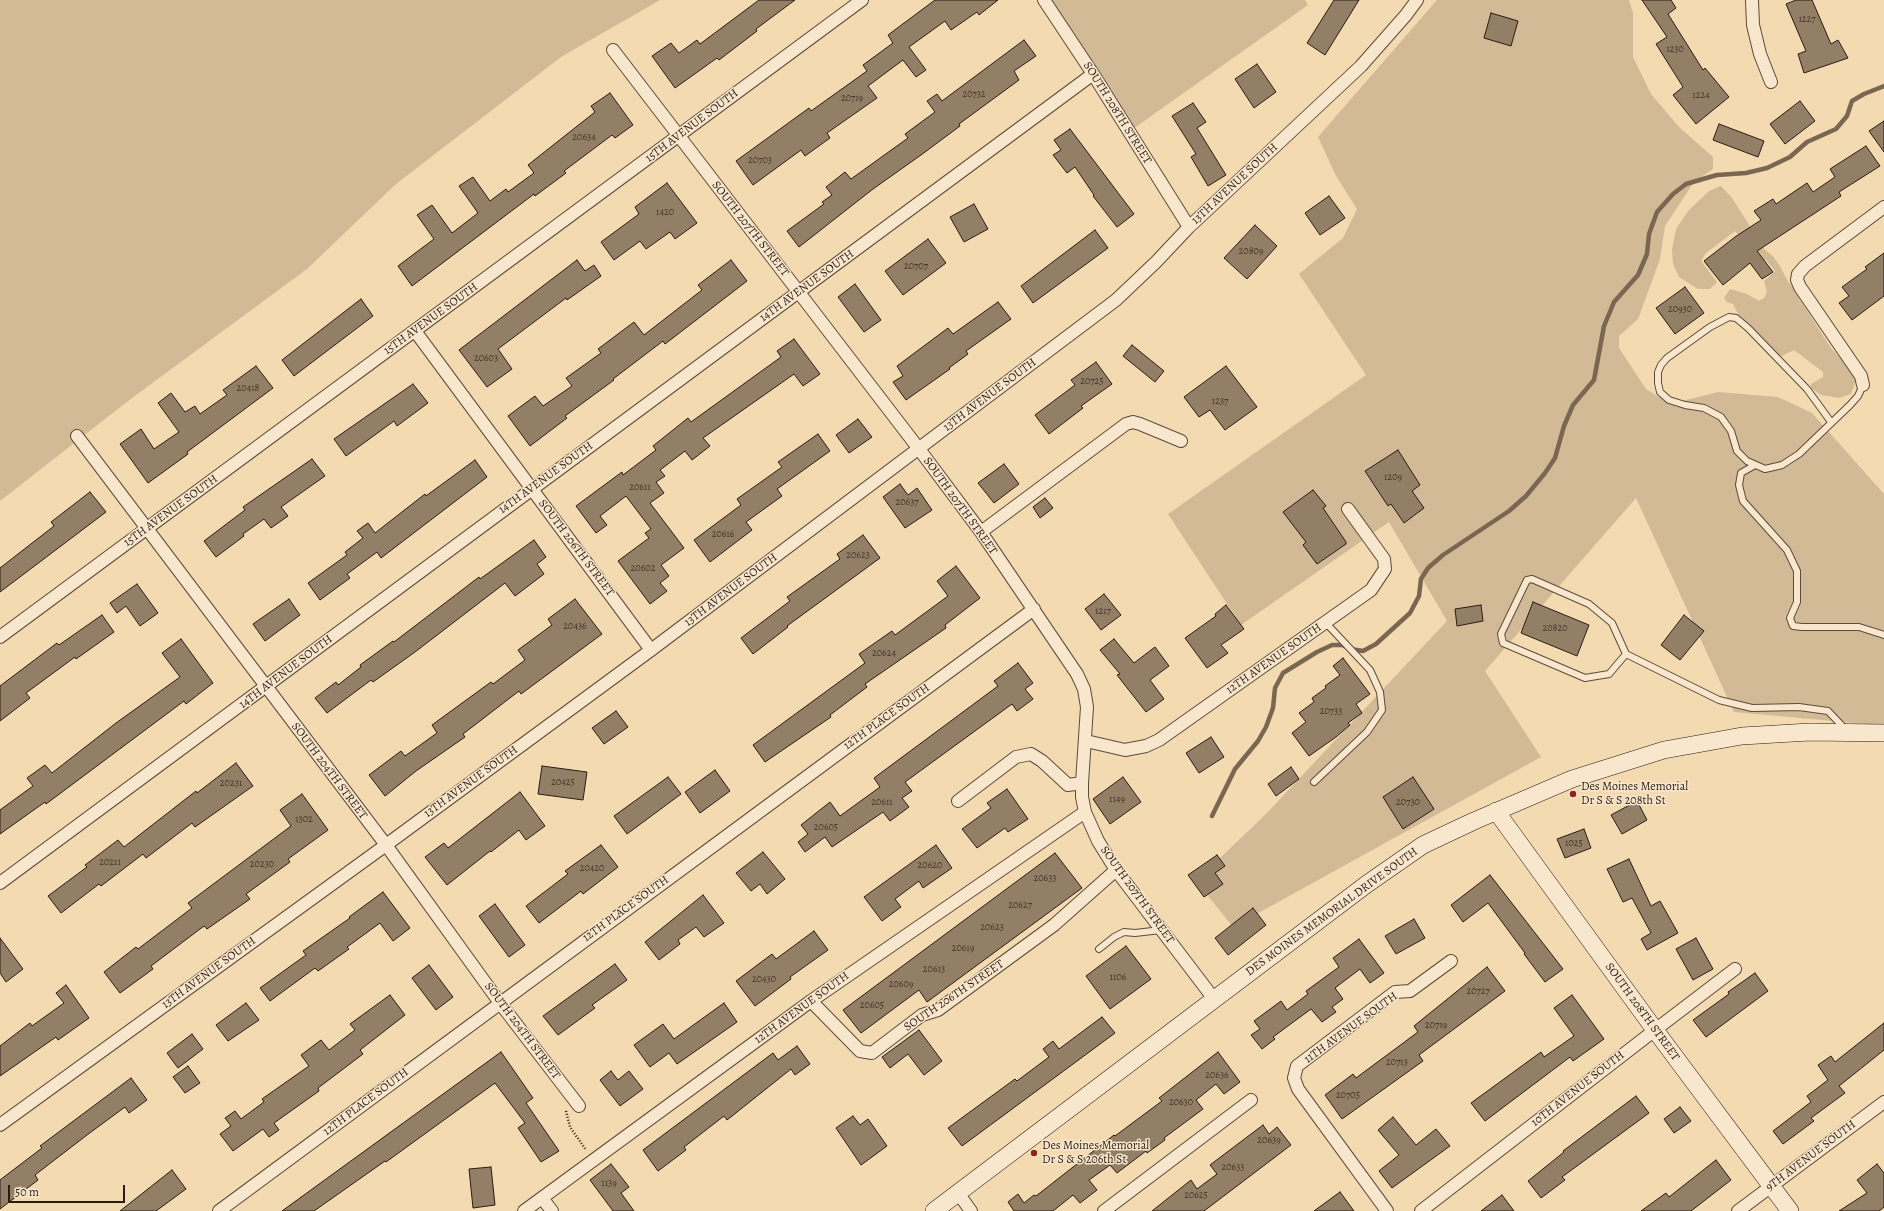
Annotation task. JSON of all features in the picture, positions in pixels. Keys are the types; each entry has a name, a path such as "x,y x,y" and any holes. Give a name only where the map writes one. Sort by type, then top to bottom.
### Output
{"main road":[{"name":"DES MOINES MEMORIAL DRIVE SOUTH","path":"934,1211 1368,884 1423,846 1572,779 1664,750 1742,736 1810,732 1884,733"},
{"name":"SOUTH 208TH STREET","path":"1496,812 1655,1030 1790,1211"}],"street":[{"name":"15TH AVENUE SOUTH","path":"0,638 862,0"},
{"name":"SOUTH 208TH STREET","path":"1044,0 1093,74 1189,227"},
{"name":"13TH AVENUE SOUTH","path":"0,1125 386,845 651,650 1116,300 1156,262 1189,227 1361,66 1406,16 1417,0"},
{"path":"1752,0 1753,26 1760,54 1771,82"},
{"name":"SOUTH 207TH STREET","path":"613,50 981,532 1077,674 1084,689 1087,707 1086,741 1082,783 1082,797 1085,812 1098,841 1116,870 1214,999"},
{"name":"14TH AVENUE SOUTH","path":"0,883 1093,74"},
{"path":"1863,385 1861,376 1800,287 1797,280 1798,274 1805,266 1884,207"},
{"name":"SOUTH 206TH STREET","path":"415,331 651,650"},
{"path":"981,532 1126,424 1133,422 1140,424 1181,441"},
{"name":"SOUTH 204TH STREET","path":"77,436 386,845 500,1003 578,1106"},
{"name":"12TH AVENUE SOUTH","path":"1086,741 1125,750 1146,746 1159,740 1371,590 1385,569 1384,559 1348,509"},
{"name":"12TH PLACE SOUTH","path":"219,1211 1034,609"},
{"path":"958,801 1016,757 1031,754 1042,761 1068,785 1082,783"},
{"name":"12TH AVENUE SOUTH","path":"524,1211 811,1000 1085,812"},
{"name":"SOUTH 206TH STREET","path":"811,1000 860,1051 872,1053 922,1015 938,1010 1054,925 1116,870"},
{"name":"11TH AVENUE SOUTH","path":"1387,1211 1298,1089 1294,1078 1297,1066 1395,992 1410,991 1451,961"},
{"name":"10TH AVENUE SOUTH","path":"1421,1211 1735,970"},
{"path":"1104,1211 1251,1100"},
{"name":"9TH AVENUE SOUTH","path":"1738,1211 1884,1102"},
{"path":"958,1193 971,1211"},
{"path":"542,1198 552,1211"}],"lane":[{"path":"1831,422 1807,389 1748,328 1736,318 1729,317 1719,322 1667,358 1661,365 1658,372 1660,392 1669,400 1685,405 1704,408 1721,417 1731,432 1737,451 1747,461 1765,469 1782,465 1799,454 1858,396 1863,385"},
{"path":"1755,465 1741,472 1739,486 1743,501 1787,550 1797,571 1797,602 1790,618 1794,626 1859,627 1884,635"},
{"path":"1626,654 1609,674 1584,678 1503,643 1501,634 1527,580 1532,579 1589,604 1612,623 1626,654 1719,700 1752,708 1774,709 1799,707 1828,711 1848,732"},
{"path":"1314,782 1367,732 1382,710 1380,692 1370,670 1324,622"},
{"path":"1099,949 1114,937 1124,932 1134,933 1161,930"}],"path":[{"path":"570,1095 565,1113 570,1127 593,1160"}],"shaded area":[{"path":"0,0 660,0 561,57 396,184 307,269 128,401 0,501"},
{"path":"1043,0 1305,0 1308,5 1130,131"},
{"path":"1437,0 1629,0 1633,13 1633,57 1651,94 1679,127 1713,157 1713,169 1694,182 1665,226 1660,259 1638,319 1619,336 1619,348 1646,389 1670,404 1718,392 1778,397 1812,413 1884,494 1884,741 1866,724 1734,712 1636,498 1485,671 1541,757 1233,927 1196,881 1266,814 1447,621 1389,522 1241,625 1168,514 1366,375 1299,274 1343,238 1357,209 1336,176 1318,137"},
{"path":"1721,186 1732,198 1765,250 1772,255 1780,266 1786,278 1831,348 1845,363 1856,380 1851,394 1839,398 1821,395 1811,388 1811,384 1823,377 1823,372 1794,350 1782,356 1775,353 1766,341 1739,316 1733,304 1727,302 1724,298 1730,289 1747,294 1759,301 1764,298 1767,292 1764,281 1775,271 1766,260 1755,257 1735,231 1706,253 1701,261 1717,282 1710,289 1698,289 1679,277 1673,264 1672,249 1676,229 1688,211 1709,191"}],"building":[{"path":"759,0 795,0 756,29 757,31 719,60 717,58 675,88 652,56 671,43 679,53 697,40 700,44"},
{"path":"935,0 998,0 979,15 977,12 951,30 945,21 909,47 926,70 916,77 903,60 868,86 877,98 827,133 830,138 805,156 801,150 753,185 736,161 809,108 811,111 867,71 863,65 893,43 888,35"},
{"path":"1334,0 1359,0 1325,55 1307,43"},
{"path":"1642,0 1671,0 1676,8 1668,14 1703,70 1705,68 1729,97 1696,124 1673,95 1683,87 1656,44 1667,37"},
{"path":"1796,0 1812,0 1831,44 1838,40 1848,58 1804,73 1798,54 1806,51 1786,4"},
{"path":"1491,13 1518,21 1511,46 1484,38"},
{"path":"1024,40 1036,56 1014,71 1019,80 959,124 960,126 873,189 799,247 787,231 824,204 822,202 832,195 826,187 845,172 851,179 908,138 905,134 935,112 927,101 937,94 942,101"},
{"path":"1257,64 1276,92 1254,108 1235,79"},
{"path":"610,93 633,125 615,138 612,135 564,171 566,173 535,196 534,194 412,286 398,266 434,239 417,215 432,205 452,233 478,213 459,186 473,177 490,201 506,189 508,192 534,173 528,165 595,112 591,106"},
{"path":"1800,101 1815,121 1785,144 1770,124"},
{"path":"1193,103 1206,122 1197,128 1226,175 1208,186 1191,157 1196,154 1172,116"},
{"path":"1884,121 1884,152 1869,131"},
{"path":"1719,124 1764,141 1758,157 1713,140"},
{"path":"1070,129 1134,214 1117,227 1093,196 1094,195 1075,167 1067,173 1053,155 1061,150 1054,140"},
{"path":"1866,146 1880,166 1839,192 1841,196 1757,251 1773,272 1762,279 1750,263 1723,285 1704,261 1735,237 1761,220 1754,211 1773,199 1776,204 1807,183 1813,192 1835,177 1830,169"},
{"path":"667,183 697,223 675,239 670,232 646,249 640,241 614,260 601,242 639,214 635,207"},
{"path":"1329,196 1345,218 1320,235 1305,213"},
{"path":"974,204 988,229 964,242 950,217"},
{"path":"1255,225 1277,246 1247,279 1224,258"},
{"path":"1095,230 1108,248 1033,303 1021,286"},
{"path":"928,239 946,263 903,295 885,271"},
{"path":"1884,253 1884,296 1852,320 1839,303 1849,296 1842,287 1867,269 1865,267"},
{"path":"577,260 585,271 594,265 601,276 567,300 566,298 498,349 512,369 487,387 459,350"},
{"path":"731,260 747,281 665,344 663,341 613,379 614,380 565,416 567,418 530,446 508,416 535,396 543,406 572,386 566,378 601,353 598,349 634,322 644,335 702,290 698,285"},
{"path":"855,284 881,320 864,332 838,297"},
{"path":"1685,287 1704,313 1675,334 1656,308"},
{"path":"361,299 373,316 294,376 282,360"},
{"path":"998,302 1011,319 966,351 968,354 949,368 950,369 906,400 893,382 903,376 897,366 948,328 953,334"},
{"path":"794,339 820,374 803,386 794,374 703,438 710,446 692,460 685,451 660,470 665,476 656,482 664,493 650,503 684,548 661,565 669,576 660,583 667,591 650,604 618,561 649,538 645,533 651,529 626,496 600,516 607,525 596,533 576,506 622,472 623,475 656,450 653,446 688,418 691,422 781,357 777,351"},
{"path":"1132,345 1164,371 1155,382 1123,356"},
{"path":"1096,362 1112,384 1081,406 1083,408 1049,434 1035,415 1075,385 1071,380"},
{"path":"256,366 273,388 148,483 120,444 141,429 154,449 179,432 158,403 171,393 185,412 195,406 200,414 227,395 223,390"},
{"path":"1226,366 1257,407 1225,430 1210,410 1199,417 1184,397"},
{"path":"413,384 428,403 397,426 394,421 346,456 334,439"},
{"path":"858,419 872,437 849,453 836,435"},
{"path":"818,434 830,451 777,489 782,496 746,522 752,530 710,562 694,540 741,505 737,499 782,467 778,462"},
{"path":"1398,450 1420,485 1412,491 1424,508 1404,523 1391,504 1388,506 1365,471"},
{"path":"312,459 325,476 281,507 288,516 271,528 264,519 243,534 244,536 216,557 204,541 245,510 243,507"},
{"path":"475,460 487,477 381,558 377,552 347,574 350,578 320,600 308,583 347,555 345,552 363,538 357,531 368,523 375,533 425,494 426,496"},
{"path":"1004,464 1019,484 994,503 978,483"},
{"path":"900,484 908,495 917,488 932,510 905,528 883,497"},
{"path":"1313,490 1326,506 1323,508 1346,542 1346,544 1317,564 1303,545 1306,542 1283,512"},
{"path":"90,492 106,512 0,592 0,568 54,526 51,522"},
{"path":"1045,498 1053,508 1040,518 1033,507"},
{"path":"863,535 880,558 787,626 788,627 753,654 741,638 790,601 787,597 840,559 837,554"},
{"path":"534,540 546,557 537,564 544,574 515,596 505,583 415,652 373,682 371,680 327,713 315,698 336,682 338,685 361,667 360,665 393,641 394,642 479,577 480,579"},
{"path":"956,566 980,598 945,625 946,628 865,684 867,687 830,715 831,717 765,762 753,745 865,663 859,654 892,631 895,635 948,596 937,581"},
{"path":"137,584 158,613 140,626 126,606 117,613 110,603"},
{"path":"1104,594 1121,615 1101,630 1085,609"},
{"path":"289,599 300,615 265,641 253,624"},
{"path":"575,599 602,634 521,694 519,691 463,734 465,737 416,771 385,796 369,775 401,751 405,756 437,733 432,725 491,682 493,684 525,660 518,650 552,625 548,619"},
{"path":"1533,602 1589,625 1577,656 1521,633"},
{"path":"1226,605 1244,629 1221,645 1228,653 1207,668 1185,638 1216,616 1215,614"},
{"path":"1481,605 1483,621 1457,626 1455,609"},
{"path":"102,615 114,632 76,659 75,657 26,693 30,698 0,721 0,686 57,643 59,645"},
{"path":"1684,615 1704,631 1680,660 1661,645"},
{"path":"181,639 213,683 186,704 184,701 46,804 45,802 0,834 0,810 33,786 27,778 45,765 52,773 116,723 180,677 162,653"},
{"path":"1114,639 1134,663 1155,647 1169,666 1150,680 1164,699 1146,712 1117,675 1120,674 1100,650"},
{"path":"1343,658 1370,694 1356,704 1362,713 1348,723 1350,725 1336,737 1309,756 1292,733 1306,722 1299,713 1314,702 1312,698 1340,675 1333,666"},
{"path":"1018,663 1033,683 1025,689 1033,699 1017,711 1012,704 905,782 912,791 902,798 909,807 890,821 883,812 832,847 825,837 805,852 798,842 808,834 801,825 830,802 840,816 880,787 874,778 998,686 994,681"},
{"path":"616,711 628,727 604,744 592,728"},
{"path":"1211,737 1224,757 1199,773 1186,753"},
{"path":"236,763 253,786 195,827 192,823 146,858 143,854 101,886 99,884 61,913 48,896 87,867 85,865 118,840 124,847 196,791 197,793"},
{"path":"542,766 587,772 583,800 538,794"},
{"path":"1291,767 1299,779 1276,796 1268,784"},
{"path":"715,770 730,791 700,813 685,792"},
{"path":"668,777 681,794 627,834 614,816"},
{"path":"1123,777 1141,802 1110,824 1093,799"},
{"path":"1413,777 1434,809 1403,829 1383,797"},
{"path":"1007,789 1028,819 1008,832 1005,828 977,848 962,829 991,808 987,803"},
{"path":"520,792 545,826 526,840 519,830 447,885 425,857 444,843 448,848"},
{"path":"302,794 328,830 288,859 290,862 246,894 250,899 207,929 204,926 151,966 153,969 120,993 104,972 136,947 138,949 192,908 188,903 291,826 280,810"},
{"path":"1637,801 1647,820 1622,834 1611,815"},
{"path":"1584,829 1591,848 1565,858 1557,839"},
{"path":"601,845 618,867 583,894 581,891 539,923 526,906 568,874 565,871"},
{"path":"936,845 952,868 923,888 919,881 895,899 901,907 882,921 864,897"},
{"path":"763,852 785,879 767,894 760,884 751,891 736,873"},
{"path":"1055,853 1082,888 927,1002 919,990 861,1033 843,1010"},
{"path":"1217,855 1225,866 1215,873 1223,884 1204,897 1188,875"},
{"path":"1629,859 1651,906 1660,901 1678,933 1647,950 1641,939 1651,933 1632,898 1623,902 1607,869"},
{"path":"1490,875 1563,969 1545,982 1488,903 1463,922 1451,905"},
{"path":"383,892 410,928 393,941 380,923 347,947 349,949 318,971 315,968 270,1001 260,988 306,955 303,951 350,918 349,917"},
{"path":"703,895 724,923 704,937 696,927 678,940 680,944 659,960 645,942"},
{"path":"495,904 525,945 509,957 479,916"},
{"path":"1253,908 1266,925 1228,955 1215,938"},
{"path":"1414,919 1425,938 1396,954 1385,936"},
{"path":"814,931 828,950 790,977 791,979 755,1006 736,981 772,954 776,959"},
{"path":"0,938 23,969 6,982 0,973"},
{"path":"1696,938 1713,969 1693,980 1676,949"},
{"path":"1359,939 1384,973 1370,983 1360,969 1335,988 1343,999 1332,1007 1336,1012 1322,1022 1311,1009 1273,1037 1275,1039 1262,1049 1251,1035 1260,1029 1254,1021 1281,1001 1287,1010 1308,994 1306,991 1339,967 1333,958"},
{"path":"1126,946 1151,979 1110,1009 1086,976"},
{"path":"615,964 627,980 592,1005 595,1008 558,1035 543,1016"},
{"path":"429,965 453,997 436,1010 412,978"},
{"path":"1487,967 1505,991 1419,1055 1423,1061 1342,1119 1325,1095 1353,1074 1356,1078 1418,1032 1414,1026"},
{"path":"1755,973 1768,991 1706,1037 1693,1020"},
{"path":"66,985 89,1018 58,1040 56,1037 0,1076 0,1046 30,1023 32,1026 64,1003 56,993"},
{"path":"390,995 405,1015 360,1050 363,1054 318,1088 319,1091 274,1123 279,1130 269,1137 263,1129 233,1151 220,1134 231,1126 225,1118 235,1111 241,1119 264,1102 262,1099 309,1066 301,1055 321,1040 329,1050 355,1030 350,1024"},
{"path":"1572,995 1604,1039 1573,1061 1570,1057 1485,1121 1471,1103 1541,1052 1544,1057 1574,1036 1554,1008"},
{"path":"246,1003 259,1020 228,1041 216,1025"},
{"path":"724,1003 737,1022 677,1064 669,1053 650,1067 634,1045 663,1024 674,1039"},
{"path":"1102,1017 1115,1033 962,1146 948,1128 1015,1079 1017,1081 1049,1057 1043,1049 1053,1041 1059,1049"},
{"path":"1884,1023 1884,1050 1839,1086 1845,1093 1811,1118 1814,1121 1783,1144 1773,1131 1811,1102 1807,1096 1828,1080 1818,1065 1831,1056 1835,1062"},
{"path":"919,1030 942,1061 924,1075 908,1054 890,1068 882,1057"},
{"path":"192,1034 203,1049 178,1068 167,1053"},
{"path":"797,1046 810,1064 795,1075 791,1069 727,1120 724,1116 684,1147 686,1150 658,1171 643,1150 773,1053 778,1060"},
{"path":"501,1052 533,1098 526,1103 559,1151 541,1162 518,1128 525,1123 495,1083 386,1162 385,1161 314,1211 282,1211"},
{"path":"1218,1052 1240,1082 1224,1094 1216,1084 1196,1100 1203,1109 1164,1138 1165,1140 1147,1153 1146,1151 1117,1173 1110,1165 1089,1180 1097,1190 1080,1203 1073,1195 1053,1211 1014,1211 1008,1202 1018,1194 1024,1203 1034,1195 1036,1196 1114,1135 1115,1136 1162,1101 1159,1098"},
{"path":"188,1066 200,1083 185,1093 173,1077"},
{"path":"611,1071 618,1080 629,1071 643,1089 620,1106 600,1080"},
{"path":"131,1078 147,1100 129,1113 125,1107 87,1135 35,1175 38,1180 0,1209 0,1180 42,1148 40,1146"},
{"path":"1636,1096 1649,1113 1562,1177 1565,1180 1541,1198 1528,1181 1564,1152 1563,1151"},
{"path":"1680,1107 1691,1121 1674,1133 1664,1119"},
{"path":"853,1116 860,1125 868,1119 887,1146 861,1165 836,1128"},
{"path":"1393,1117 1416,1145 1436,1129 1450,1146 1392,1188 1379,1171 1399,1155 1378,1130"},
{"path":"1263,1125 1269,1134 1277,1127 1291,1145 1204,1211 1152,1211 1191,1180 1197,1189 1217,1174 1210,1165"},
{"path":"1716,1160 1731,1180 1691,1211 1641,1211 1666,1193 1669,1197"},
{"path":"611,1164 629,1187 621,1193 634,1211 613,1211 590,1180"},
{"path":"1877,1164 1884,1173 1884,1207 1879,1211 1839,1211 1867,1193 1857,1180"},
{"path":"491,1167 495,1205 473,1208 469,1169"},
{"path":"172,1170 186,1189 156,1211 120,1211"},
{"path":"1340,1192 1354,1211 1314,1211"},
{"path":"1502,1195 1514,1211 1481,1211"}],"waterway":[{"path":"1212,816 1235,769 1258,741 1266,727 1273,708 1275,688 1283,673 1317,652 1332,645 1342,645 1351,649 1363,651 1376,644 1410,613 1419,596 1421,579 1428,568 1443,555 1509,511 1526,496 1545,473 1555,458 1564,426 1573,405 1594,380 1604,326 1614,302 1638,275 1647,254 1649,234 1657,212 1673,194 1686,184 1717,175 1746,173 1767,168 1790,157 1807,142 1836,129 1847,116 1852,101 1864,94 1884,86"}],"place":[{"name":"Des Moines Memorial Dr S & S 208th St","path":"1573,794"},
{"name":"Des Moines Memorial Dr S & S 206th St","path":"1034,1153"}]}
